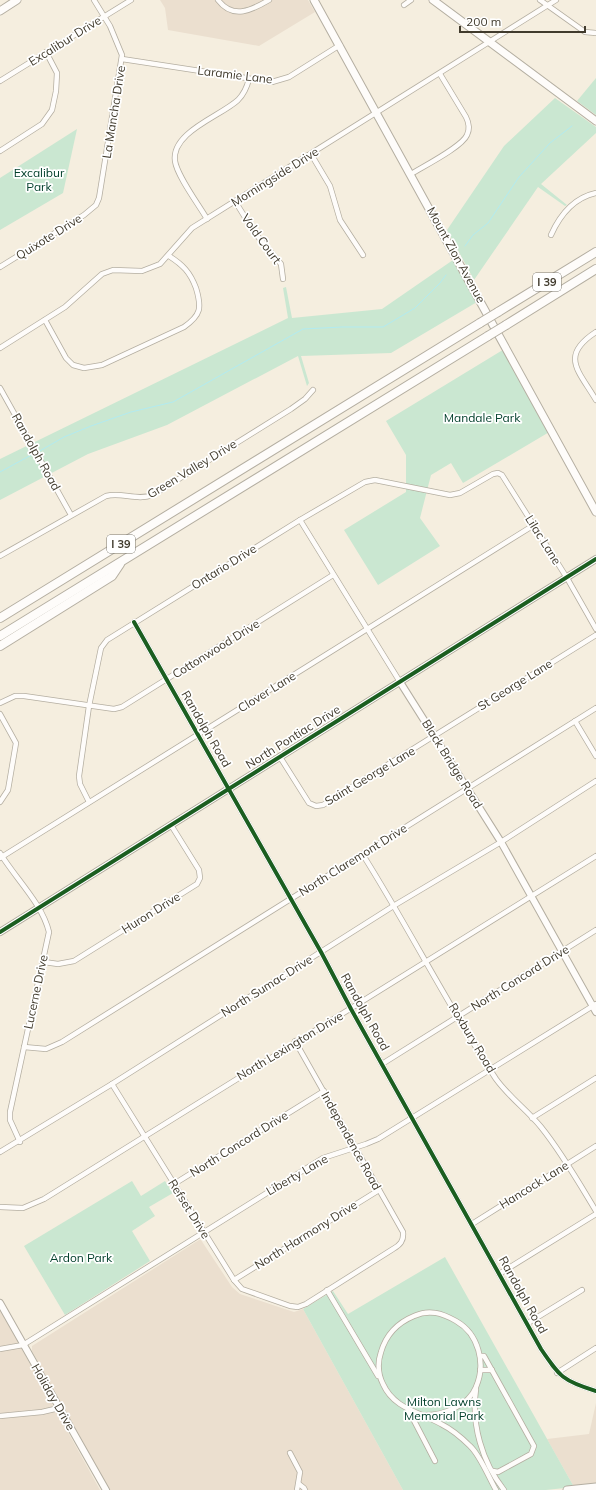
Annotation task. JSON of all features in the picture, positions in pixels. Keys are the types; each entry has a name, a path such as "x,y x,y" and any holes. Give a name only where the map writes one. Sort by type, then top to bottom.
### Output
{"highway":[{"name":"I 39","path":"0,618 596,252"},
{"name":"I 39","path":"0,636 596,269"},
{"path":"0,646 112,576 122,561"}],"main road":[{"path":"0,11 17,0"},
{"name":"Mount Zion Avenue","path":"314,0 378,113 596,512"},
{"path":"433,0 596,121"},
{"path":"567,1490 596,1487"}],"street":[{"name":"La Mancha Drive","path":"94,0 120,49 122,59 101,190 96,205"},
{"name":"Excalibur Drive","path":"0,81 131,0"},
{"path":"218,0 229,10 243,12 269,0"},
{"path":"404,5 411,0"},
{"path":"540,0 585,32 596,33"},
{"name":"Morningside Drive","path":"0,348 75,299 102,274 113,270 142,271 152,269 160,264 169,256 192,228 549,6 556,0"},
{"name":"Laramie Lane","path":"122,59 272,82 281,80 340,45"},
{"path":"0,151 42,124 52,110 56,91 56,73 46,52"},
{"path":"411,174 461,143 468,133 469,128 466,117 440,74"},
{"path":"207,219 177,167 175,153 179,143 186,135 239,100 246,89 249,79"},
{"path":"311,154 330,186 340,220 363,255"},
{"path":"551,235 558,219 568,208 587,196 596,193"},
{"name":"Vold Court","path":"235,201 254,232 281,264 283,279"},
{"name":"Quixote Drive","path":"0,266 84,215 96,205"},
{"path":"45,320 70,362 77,366 89,368 102,365 184,327 192,321 198,313 201,304 191,275 185,267 169,256"},
{"path":"596,332 580,344 576,350 575,362 596,400"},
{"name":"Randolph Road","path":"0,388 71,515"},
{"name":"Green Valley Drive","path":"0,556 109,495 142,498 153,495 291,409 305,399 313,390"},
{"name":"Ontario Drive","path":"89,802 80,784 79,776 101,648 107,640 300,520 365,482 375,480 450,495 460,493 493,474 500,474"},
{"name":"Lilac Lane","path":"500,474 506,480 567,578 596,629"},
{"name":"Black Bridge Road","path":"300,520 367,630 501,842 594,1005 596,1012"},
{"name":"Clover Lane","path":"1,856 534,525"},
{"name":"North Pontiac Drive","path":"0,932 596,559"},
{"name":"Cottonwood Drive","path":"0,702 15,696 24,696 114,709 122,707 333,575"},
{"name":"Randolph Road","path":"134,622 321,952 351,1009 499,1274 557,1373 574,1384 596,1391"},
{"name":"St George Lane","path":"434,736 596,635"},
{"name":"North Claremont Drive","path":"24,1047 46,1050 54,1047 596,708"},
{"path":"0,714 16,743 8,790 0,802"},
{"path":"575,721 596,756"},
{"name":"Saint George Lane","path":"280,757 309,802 316,806 323,805 434,736"},
{"name":"North Sumac Drive","path":"0,1152 20,1142 395,905 501,842 596,781"},
{"name":"Huron Drive","path":"44,962 58,964 74,961 197,884 200,878 199,870 171,825"},
{"name":"Roxbury Road","path":"362,854 395,905 490,1070 510,1096 542,1128 567,1164 596,1213"},
{"name":"Lucerne Drive","path":"1,856 38,908 49,932 44,962 10,1112 10,1120 20,1142"},
{"name":"North Lexington Drive","path":"0,1207 23,1208 33,1204 295,1041 351,1009 596,856"},
{"name":"North Concord Drive","path":"382,1064 596,930"},
{"name":"Liberty Lane","path":"0,1350 23,1345 323,1158 378,1139 594,1005"},
{"name":"Independence Road","path":"295,1041 402,1232 402,1241 396,1247 327,1290"},
{"path":"532,1118 596,1078"},
{"name":"Refset Drive","path":"112,1084 234,1280 242,1288 290,1306 306,1304 327,1290"},
{"name":"North Concord Drive","path":"174,1184 324,1091"},
{"name":"Hancock Lane","path":"472,1224 596,1146"},
{"name":"North Harmony Drive","path":"234,1280 379,1190"},
{"path":"499,1274 596,1213"},
{"path":"327,1290 392,1399 408,1409 442,1424 472,1447 496,1490"},
{"path":"528,1323 582,1290"},
{"name":"Holiday Drive","path":"0,1303 106,1490"},
{"path":"383,1385 378,1371 379,1357 385,1338 402,1321 426,1311 439,1313 459,1322 468,1330 475,1340 480,1356 480,1370 474,1403 481,1444 504,1490"},
{"path":"557,1373 596,1348"},
{"path":"480,1356 484,1356 534,1446 531,1454 495,1472"},
{"path":"368,1359 374,1360 379,1357"},
{"path":"480,1370 492,1370"},
{"path":"422,1414 442,1413 453,1409 466,1400 476,1389"},
{"path":"0,1416 42,1412 59,1408"},
{"path":"408,1409 435,1461"},
{"path":"442,1413 440,1416 442,1424"},
{"path":"472,1447 475,1443 481,1444"},
{"path":"290,1453 300,1472 297,1490"},
{"path":"299,1484 304,1488 304,1490"}],"shaded area":[{"path":"160,0 308,0 315,12 259,46 168,30 165,8"},
{"path":"201,1240 232,1287 240,1294 294,1312 303,1309 403,1490 110,1490 32,1351 32,1346"},
{"path":"0,1310 59,1416 100,1490 0,1490"},
{"path":"596,1403 596,1485 574,1487 547,1439 589,1434"}],"green space":[{"path":"596,78 596,115 577,101"},
{"path":"555,98 596,127 596,133 541,184 567,205 565,206 538,187 474,280 447,230 504,146"},
{"name":"Excalibur Park","path":"77,129 63,193 0,230 0,178"},
{"path":"453,260 477,302 391,353 301,356 309,383 307,386 298,356 167,425 88,454 0,500 0,459 288,318 283,288 286,287 292,318 382,309"},
{"name":"Mandale Park","path":"506,348 551,431 463,483 451,463 431,475 420,518 440,546 378,585 344,530 406,492 406,455 386,421"},
{"name":"Ardon Park","path":"132,1181 141,1196 165,1181 173,1193 149,1207 155,1216 132,1231 150,1261 65,1315 24,1246"},
{"name":"Milton Lawns Memorial Park","path":"445,1257 574,1487 546,1490 403,1490 303,1309 333,1291 348,1314"}],"waterway":[{"path":"465,246 473,235 488,223 519,177 550,143 572,126"},
{"path":"38,452 64,437 91,426 131,412 173,402 303,329 383,327 415,308 446,275"},
{"path":"0,472 35,453"}],"cycle path":[{"path":"0,932 596,559"},
{"path":"134,622 321,952 351,1009 541,1349 563,1377 576,1384 596,1391"}]}
